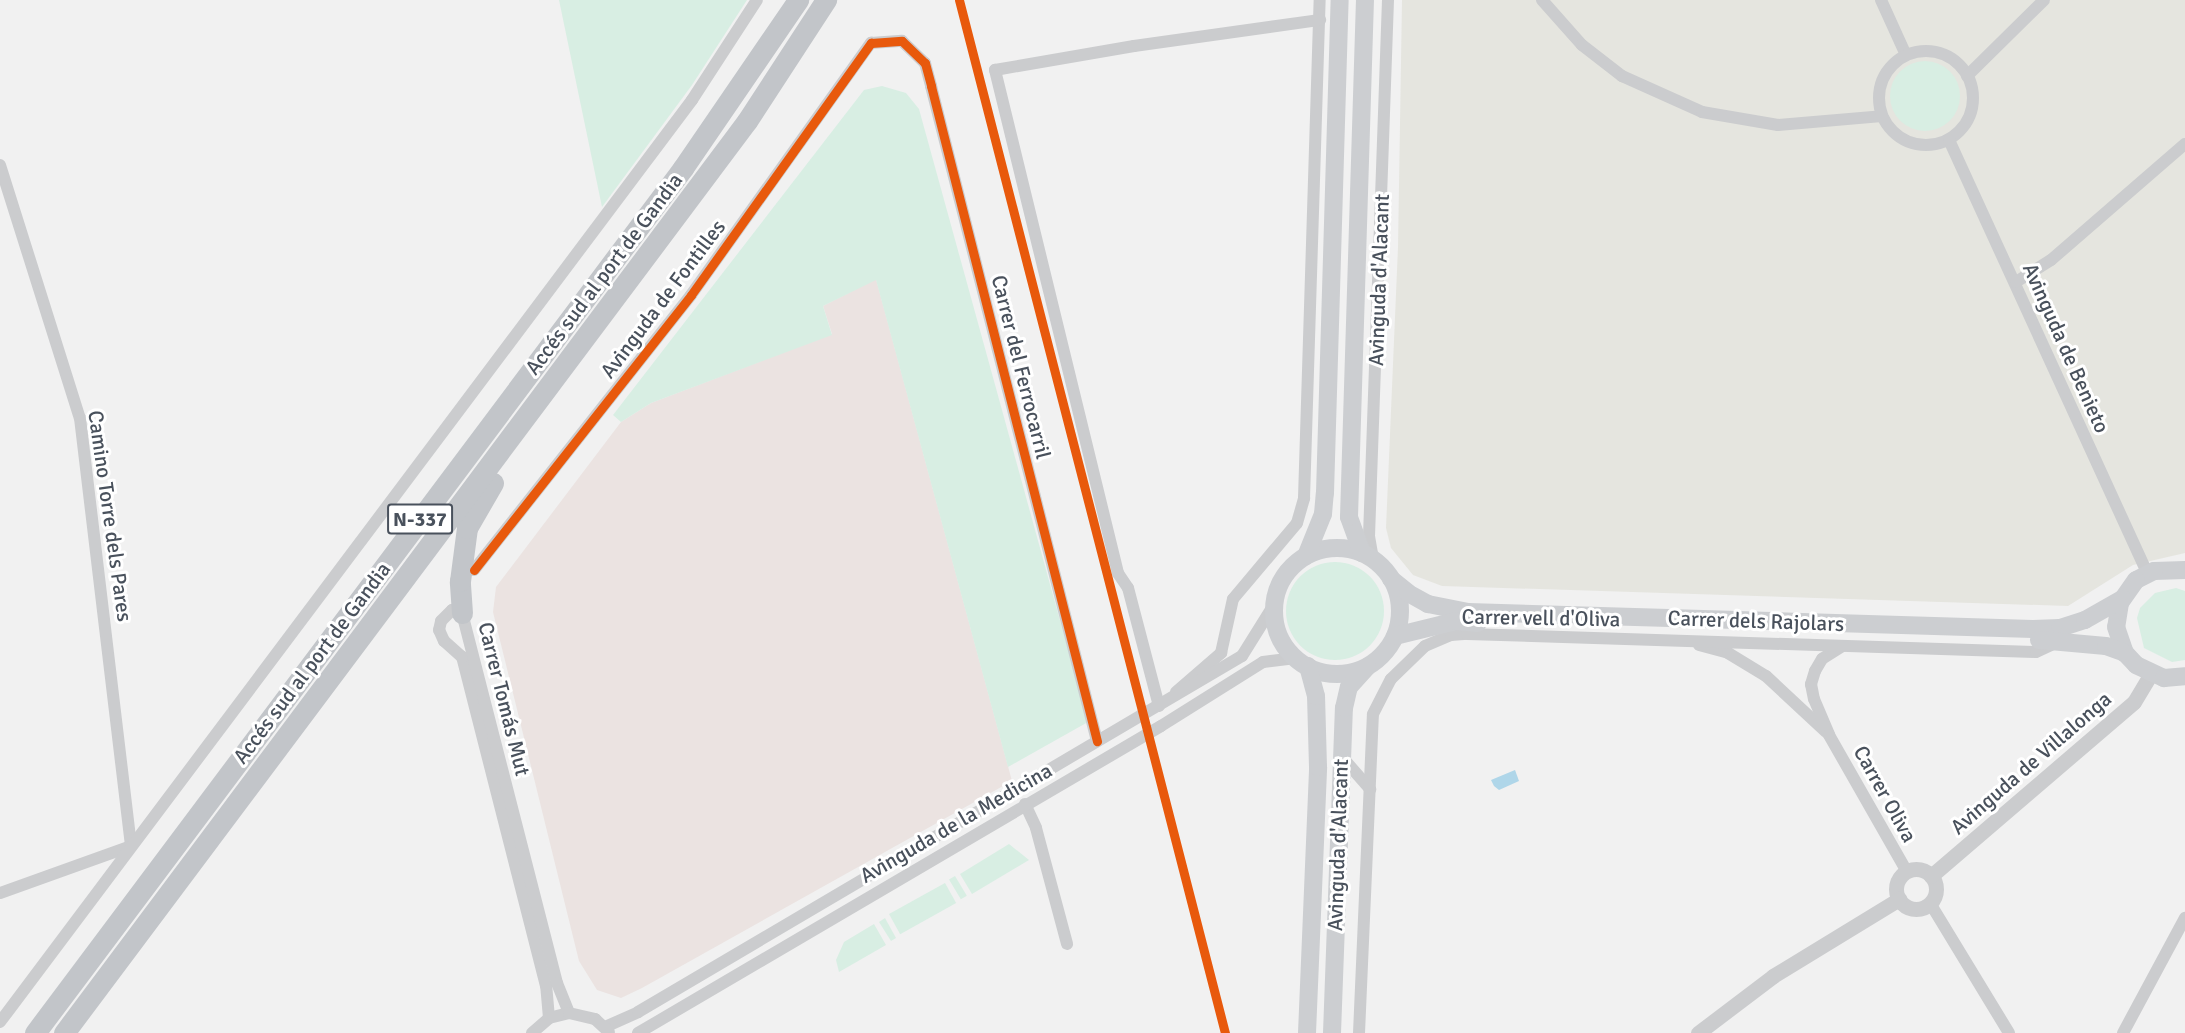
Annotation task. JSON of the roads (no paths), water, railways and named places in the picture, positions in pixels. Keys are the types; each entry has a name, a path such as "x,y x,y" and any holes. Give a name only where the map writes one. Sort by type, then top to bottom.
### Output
{"highway":[{"name":"Accés sud al port de Gandia","path":"35,1033 683,168 798,0"},
{"name":"Accés sud al port de Gandia","path":"64,1033 747,121 826,0"},
{"path":"462,613 461,555 467,528 477,506 557,394 631,277"}],"main road":[{"path":"1306,556 1343,548 1367,556 1391,579 1400,617 1395,636 1384,653 1369,665 1339,673 1302,662 1278,633 1275,603 1285,575 1306,556 1321,522 1325,493 1340,0"},
{"name":"Avinguda d'Alacant","path":"1365,0 1349,517 1367,556"},
{"path":"2147,573 2170,568 2185,570"},
{"name":"Carrer dels Rajolars","path":"1391,579 1408,593 1428,603 1468,612 2021,629 2060,628 2085,620 2122,599 2147,573"},
{"path":"2122,599 2116,627 2125,653 2151,674 2185,676"},
{"name":"Carrer dels Rajolars","path":"1395,636 1456,621 2062,640 2125,653"},
{"name":"Avinguda d'Alacant","path":"1302,662 1316,696 1318,767 1307,1033"},
{"name":"Avinguda d'Alacant","path":"1332,1033 1344,708 1349,687 1369,665"}],"street":[{"path":"0,1022 692,100 757,0"},
{"path":"1164,704 1128,588 1118,573 995,70 1134,46 1320,20 1320,0"},
{"name":"Avinguda d'Alacant","path":"1367,556 1388,0"},
{"path":"1542,0 1565,29 1600,60 1643,87 1692,108 1728,118 1778,125 1882,116"},
{"path":"1881,0 1906,55"},
{"path":"1967,76 2044,0"},
{"name":"Avinguda de la Medicina","path":"1164,704 1187,680 1221,653 1233,598 1297,523 1305,486 1320,20"},
{"name":"Carrer del Ferrocarril","path":"871,43 902,41 925,63 1097,741"},
{"name":"Avinguda de Fontilles","path":"474,570 691,295 871,43"},
{"path":"1934,52 1959,65 1967,76 1972,93 1971,112 1959,132 1949,140 1918,145 1903,140 1882,116 1879,88 1894,63 1906,55 1934,52"},
{"name":"Avinguda de Benieto","path":"1949,140 2016,282 2147,573"},
{"path":"2016,282 2051,260 2185,144"},
{"name":"Camino Torre dels Pares","path":"0,165 80,418 131,846"},
{"name":"Avinguda de la Medicina","path":"608,1030 1242,656 1275,603"},
{"name":"Carrer Tomás Mut","path":"549,1018 546,986 462,657 444,641 439,630 441,621 452,610 462,613 557,983 570,1013"},
{"name":"Carrer vell d'Oliva","path":"1359,1033 1371,727 1381,694 1408,660 1435,641 1467,634 2036,652 2062,640"},
{"name":"Carrer Oliva","path":"1673,640 1740,659 1785,692 1829,735"},
{"name":"Carrer Oliva","path":"1845,646 1822,659 1811,684 1829,735 1907,872"},
{"name":"Avinguda de la Medicina","path":"638,1033 1263,662 1302,662"},
{"name":"Avinguda de Villalonga","path":"1931,876 2134,702 2151,674"},
{"path":"1342,758 1370,789"},
{"path":"1025,804 1036,828 1067,944"},
{"path":"0,893 131,846"},
{"path":"1921,870 1931,876 1936,888 1930,903 1916,909 1899,899 1897,882 1907,872 1921,870"},
{"path":"1698,1033 1773,976 1899,899"},
{"path":"1930,903 2009,1033"},
{"path":"2123,1033 2185,918"},
{"path":"532,1033 549,1018 570,1013 595,1019 608,1030"}],"water":[{"path":"1515,770 1519,781 1499,790 1494,786 1491,780"}]}
